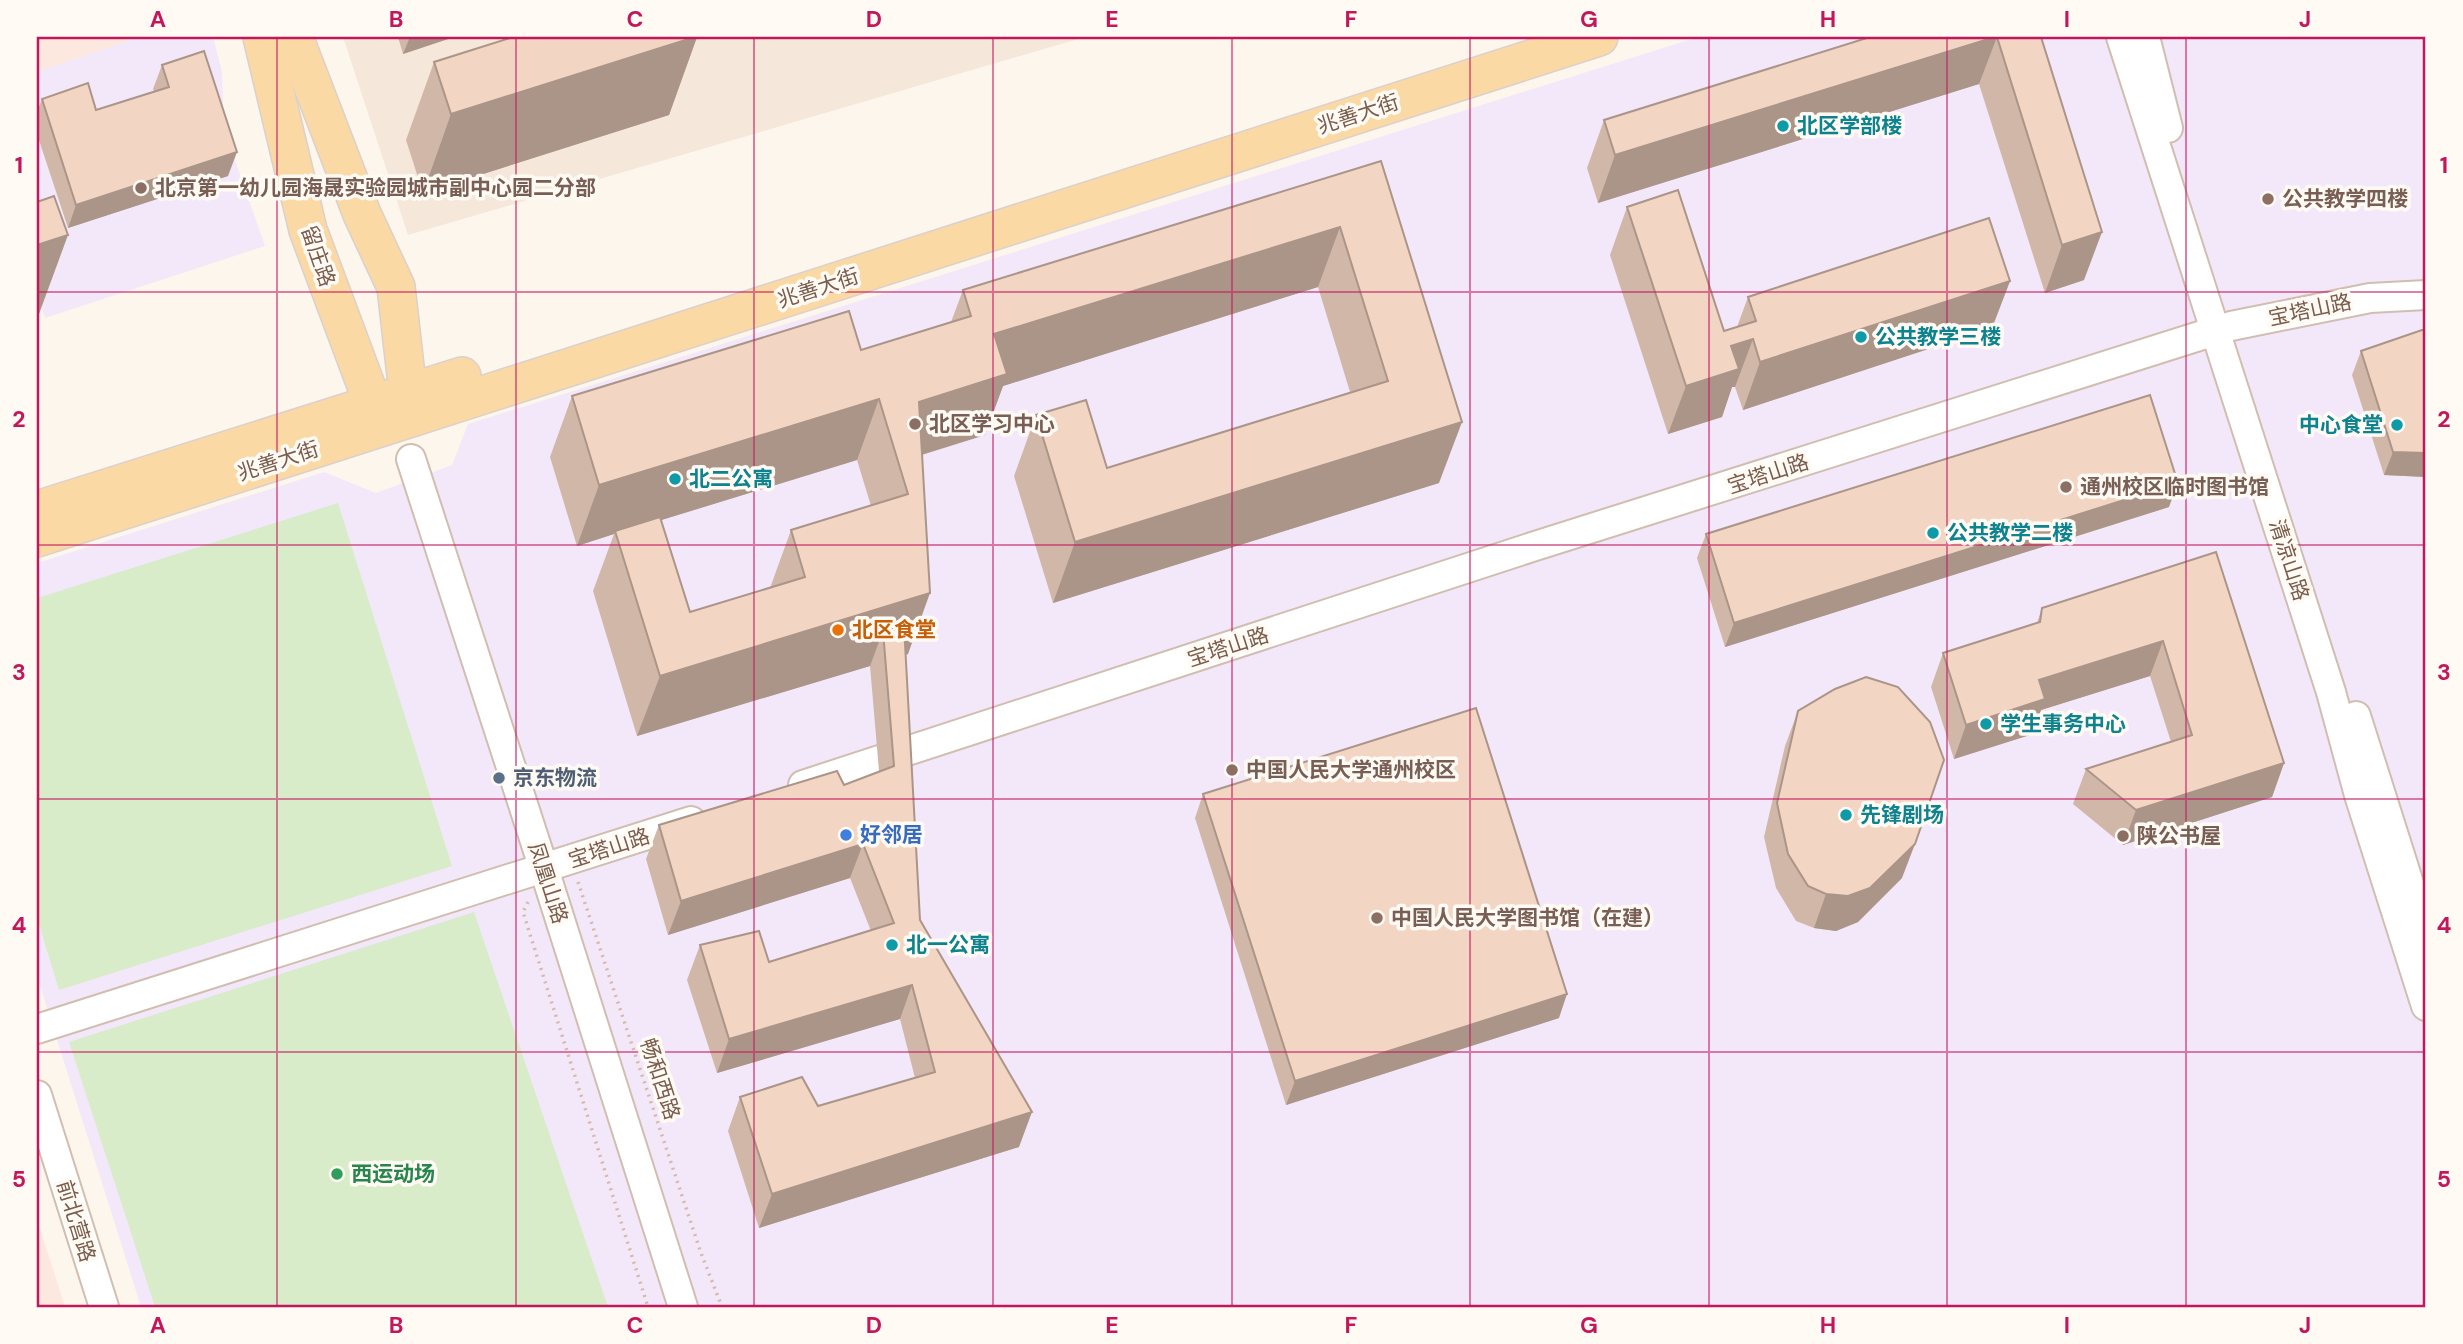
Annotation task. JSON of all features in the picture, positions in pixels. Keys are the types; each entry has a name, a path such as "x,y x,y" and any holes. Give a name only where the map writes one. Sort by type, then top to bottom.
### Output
{"main road":[{"name":"留庄路","path":"262,37 308,230 395,411"},
{"path":"293,37 362,214 396,287 395,411"},
{"name":"兆善大街","path":"37,538 395,411 1516,37"},
{"name":"兆善大街","path":"37,510 395,411 1599,37"}],"street":[{"name":"清凉山路","path":"2121,37 2223,329 2426,937"},
{"name":"清凉山路","path":"2145,37 2175,158 2223,329 2359,795 2426,1006"},
{"name":"宝塔山路","path":"780,792 1532,547 2223,329 2370,298 2426,295"},
{"name":"凤凰山路","path":"411,459 683,1307"},
{"name":"宝塔山路","path":"37,1029 715,813"},
{"name":"前北营路","path":"38,1105 104,1307"}],"path":[{"name":"畅和西路","path":"571,860 701,1253 722,1307"},
{"path":"544,869 523,912 648,1307"}],"shaded area":[{"path":"37,37 140,37 37,72"},
{"name":"北京第一幼儿园海晟实验园城市副中心园二分部","path":"140,37 213,37 222,72 224,129 265,246 45,318 37,294 37,72"},
{"path":"343,37 1085,37 408,235"},
{"name":"中国人民大学通州校区","path":"1698,37 2426,37 2426,1307 141,1307 37,976 37,563 324,472 376,493 452,465 468,424"},
{"path":"37,1219 65,1307 37,1307"}],"green space":[{"path":"338,503 452,866 59,990 37,918 37,598"},
{"name":"西运动场","path":"474,912 608,1307 155,1307 69,1042"}],"building":[{"path":"513,37 695,37 451,114 434,62"},
{"path":"1870,37 1995,37 1615,155 1604,120"},
{"path":"1997,37 2041,37 2102,232 2062,245"},
{"path":"204,51 237,152 76,205 42,99 88,83 96,110 169,87 162,65"},
{"path":"1381,161 1462,422 1075,542 1036,415 1086,400 1107,468 1388,381 1340,227 994,334 1007,374 919,402 930,593 660,676 615,531 660,517 690,612 805,577 791,530 908,494 879,399 599,485 572,396 849,311 861,350 971,316 963,290"},
{"path":"1678,190 1724,331 1756,321 1748,297 1989,218 2010,281 1760,362 1753,339 1731,346 1739,369 1686,386 1627,207"},
{"path":"54,196 68,235 37,245 37,202"},
{"name":"中心食堂","path":"2426,330 2426,453 2393,452 2361,351"},
{"name":"公共教学二楼","path":"2150,395 2178,483 1734,623 1706,534"},
{"path":"2216,552 2284,763 2136,810 2086,769 2192,735 2163,641 2039,680 2045,699 1966,725 1943,653 2040,622 2042,608"},
{"path":"904,625 920,920 1032,1112 772,1194 740,1097 802,1077 818,1106 935,1072 912,985 729,1039 700,945 759,931 769,962 894,923 863,844 681,901 659,825 837,771 844,785 894,766 883,631"},
{"name":"先锋剧场","path":"1866,677 1898,687 1930,722 1944,760 1915,844 1870,888 1848,896 1826,894 1808,886 1788,854 1777,803 1798,711 1835,689"},
{"name":"中国人民大学图书馆（在建）","path":"1476,708 1567,994 1295,1081 1203,794"}],"place":[{"name":"北区学部楼","path":"1783,126"},
{"name":"北京第一幼儿园海晟实验园城市副中心园二分部","path":"141,188"},
{"name":"公共教学四楼","path":"2268,199"},
{"name":"公共教学三楼","path":"1861,337"},
{"name":"北区学习中心","path":"915,424"},
{"name":"中心食堂","path":"2397,425"},
{"name":"北二公寓","path":"675,479"},
{"name":"通州校区临时图书馆","path":"2066,487"},
{"name":"公共教学二楼","path":"1933,533"},
{"name":"北区食堂","path":"838,630"},
{"name":"学生事务中心","path":"1986,724"},
{"name":"中国人民大学通州校区","path":"1232,770"},
{"name":"京东物流","path":"499,778"},
{"name":"先锋剧场","path":"1846,815"},
{"name":"好邻居","path":"846,835"},
{"name":"陕公书屋","path":"2123,836"},
{"name":"中国人民大学图书馆（在建）","path":"1377,918"},
{"name":"北一公寓","path":"892,945"},
{"name":"西运动场","path":"337,1174"}]}
